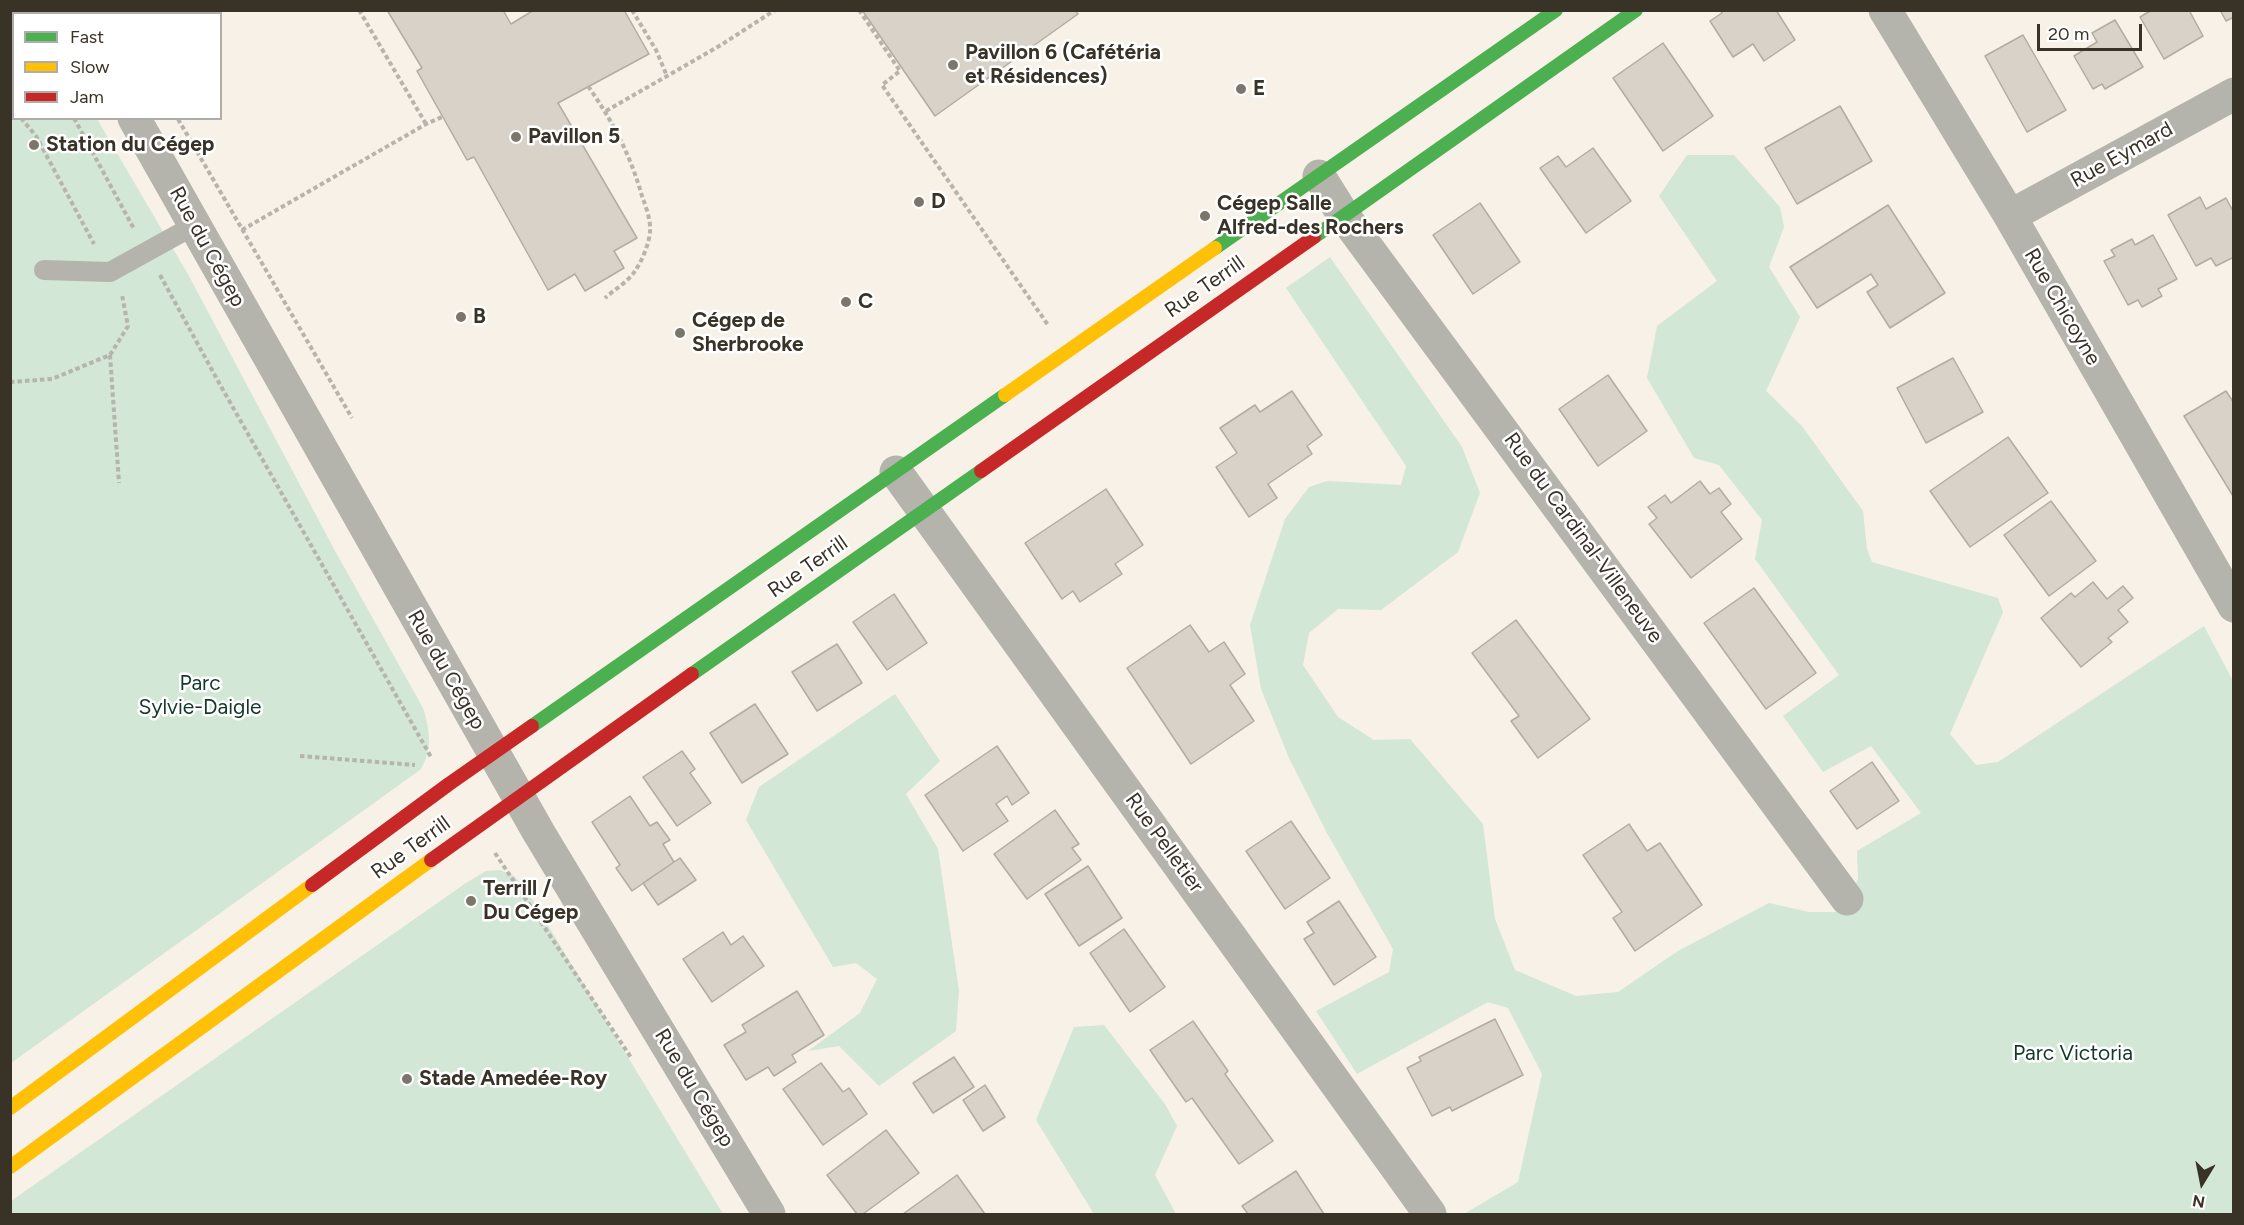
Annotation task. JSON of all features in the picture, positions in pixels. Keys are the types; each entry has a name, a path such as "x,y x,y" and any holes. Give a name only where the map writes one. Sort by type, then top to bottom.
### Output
{"street":[{"name":"Rue Terrill","path":"10,1108 493,753 1556,10"},
{"name":"Rue Terrill","path":"10,1167 518,796 1636,10"},
{"name":"Rue Chicoyne","path":"1885,10 2010,216 2231,595"},
{"name":"Rue Eymard","path":"2010,216 2234,94"},
{"name":"Rue du Cégep","path":"135,120 493,753 769,1215"},
{"name":"Rue du Cardinal-Villeneuve","path":"1319,176 1344,216 1847,899"},
{"name":"Rue Pelletier","path":"896,472 926,510 1431,1215"}],"lane":[{"path":"44,270 110,272 201,238"}],"path":[{"path":"359,10 426,124"},
{"path":"632,10 656,50 667,76"},
{"path":"606,111 775,10"},
{"path":"859,10 900,71 882,85 1050,328"},
{"path":"588,86 623,141 637,177 650,231 635,272 604,298"},
{"path":"201,238 242,230 442,117"},
{"path":"178,120 352,418"},
{"path":"110,355 119,483"},
{"path":"218,381 436,767"},
{"path":"300,756 425,766"},
{"path":"477,826 633,1061 673,1052"}],"green space":[{"name":"Parc Sylvie-Daigle","path":"35,10 36,12 12,12 12,120 98,120 189,276 334,549 423,708 429,740 427,755 420,770 11,1063 10,11"},
{"name":"Parc Victoria","path":"1687,155 1734,155 1780,207 1784,227 1769,267 1800,317 1766,391 1802,426 1863,511 1867,549 1872,562 1998,598 2003,612 1950,734 1976,765 1998,762 2204,626 2233,681 2233,1214 1464,1214 1518,1182 1542,1074 1508,1008 1488,1002 1357,1074 1316,1011 1389,972 1393,949 1327,833 1289,758 1261,689 1250,625 1285,519 1309,487 1327,481 1401,485 1406,466 1286,288 1330,257 1462,447 1480,493 1458,552 1381,610 1338,609 1309,633 1303,665 1338,717 1374,740 1410,739 1483,824 1495,919 1515,970 1576,996 1618,992 1678,951 1769,903 1809,912 1843,912 1858,879 1857,851 1921,813 1871,746 1823,772 1783,716 1839,675 1755,559 1762,520 1719,465 1694,458 1647,378 1657,326 1717,281 1659,196"},
{"path":"895,694 940,761 906,794 938,849 959,991 956,1031 879,1086 839,1046 808,1051 860,1013 877,979 856,963 833,967 746,820 759,787"},
{"name":"Stade Amedée-Roy","path":"500,870 514,876 526,889 723,1214 11,1214 11,1201 466,883 486,871"},
{"path":"1104,1025 1165,1104 1177,1126 1155,1175 1176,1214 1094,1214 1036,1120 1074,1027"}],"building":[{"name":"Pavillon 5","path":"387,10 503,10 511,24 534,10 624,10 649,54 558,103 637,238 614,251 624,268 585,291 575,274 548,290 474,157 467,160 417,71 422,68"},
{"name":"Pavillon 6 (Cafétéria et Résidences)","path":"862,10 1075,10 1078,14 935,116"},
{"path":"1720,10 1776,10 1795,40 1764,61 1753,44 1733,57 1710,21 1722,13"},
{"path":"2152,10 2189,10 2203,36 2164,59 2140,17"},
{"path":"2220,10 2234,10 2234,17 2226,21"},
{"path":"2115,20 2143,67 2105,89 2102,84 2093,89 2074,56 2097,42 2092,33"},
{"path":"2023,35 2066,110 2027,132 1985,56"},
{"path":"1663,43 1713,116 1663,151 1613,78"},
{"path":"1840,106 1872,161 1797,204 1765,148"},
{"path":"1593,148 1631,201 1586,233 1540,168 1558,156 1566,167"},
{"path":"2200,197 2206,209 2226,198 2234,213 2234,257 2216,266 2211,258 2196,266 2168,215"},
{"path":"1480,203 1520,262 1473,294 1433,235"},
{"path":"1888,205 1945,293 1890,328 1867,292 1878,285 1871,274 1817,308 1790,267"},
{"path":"2153,235 2177,279 2158,289 2162,296 2142,307 2138,300 2128,305 2104,261 2115,256 2111,250 2132,239 2135,245"},
{"path":"1953,358 1983,412 1926,443 1897,388"},
{"path":"1608,375 1647,431 1598,466 1559,409"},
{"path":"1292,391 1322,435 1307,446 1312,454 1268,484 1277,498 1249,517 1216,467 1237,453 1220,428 1255,405 1260,412"},
{"path":"2226,391 2234,403 2233,496 2184,416"},
{"path":"2008,437 2048,493 1970,547 1930,491"},
{"path":"1700,481 1710,494 1719,488 1731,504 1721,512 1742,539 1691,578 1649,524 1657,518 1648,507 1665,495 1671,503"},
{"path":"1106,489 1143,545 1115,564 1122,574 1080,602 1073,591 1062,599 1025,543"},
{"path":"2051,501 2096,561 2049,596 2004,535"},
{"path":"2093,582 2107,599 2123,586 2133,598 2118,610 2128,622 2108,638 2112,642 2081,667 2041,618 2071,593 2075,597"},
{"path":"1754,588 1816,673 1766,709 1704,623"},
{"path":"894,594 927,643 887,670 853,622"},
{"path":"1516,620 1590,719 1538,758 1511,721 1519,716 1472,653"},
{"path":"1190,625 1209,652 1224,642 1245,674 1230,685 1254,721 1191,764 1127,668"},
{"path":"837,644 862,683 817,711 792,672"},
{"path":"755,704 788,754 742,783 710,733"},
{"path":"997,746 1029,793 1012,805 1007,796 996,804 1008,821 963,851 925,795"},
{"path":"682,751 695,769 690,773 711,803 677,826 643,777"},
{"path":"1872,762 1899,801 1857,829 1830,791"},
{"path":"630,796 650,826 657,822 670,840 663,844 674,862 632,891 616,868 620,865 592,822"},
{"path":"1055,810 1079,844 1072,848 1081,860 1027,899 994,854"},
{"path":"1291,821 1330,878 1285,909 1246,851"},
{"path":"1629,824 1647,851 1660,843 1702,905 1635,951 1613,918 1622,912 1583,855"},
{"path":"680,858 696,880 658,905 643,883"},
{"path":"1088,866 1122,918 1079,946 1045,894"},
{"path":"1339,901 1376,957 1334,985 1304,939 1314,933 1307,922"},
{"path":"1124,929 1165,987 1130,1012 1090,953"},
{"path":"723,932 731,945 743,936 764,966 712,1002 683,959"},
{"path":"797,991 824,1035 792,1055 796,1062 774,1076 768,1067 746,1080 724,1045 746,1032 742,1025"},
{"path":"1495,1019 1523,1075 1452,1111 1450,1107 1432,1116 1407,1068 1421,1061 1419,1057"},
{"path":"1193,1021 1228,1071 1225,1074 1273,1141 1239,1164 1192,1098 1186,1102 1150,1050"},
{"path":"954,1057 974,1087 933,1113 913,1083"},
{"path":"821,1063 843,1092 849,1088 867,1114 823,1145 783,1089"},
{"path":"985,1085 1005,1117 983,1131 963,1100"},
{"path":"886,1130 919,1173 863,1214 857,1214 827,1175"},
{"path":"1296,1171 1324,1214 1248,1214 1242,1206"},
{"path":"957,1175 985,1214 903,1214 935,1191"}],"traffic: fast":[{"path":"1215,248 1556,10"},
{"path":"1314,237 1636,10"},
{"path":"532,726 1005,395"},
{"path":"692,674 981,471"}],"traffic: slow":[{"path":"1005,395 1215,248"},
{"path":"10,1167 431,860"},
{"path":"10,1108 312,885"}],"traffic: jam":[{"path":"981,471 1314,237"},
{"path":"431,860 692,674"},
{"path":"312,885 532,726"}],"place":[{"name":"Pavillon 6 (Cafétéria et Résidences)","path":"953,65"},
{"name":"E","path":"1241,89"},
{"name":"Pavillon 5","path":"516,137"},
{"name":"Station du Cégep","path":"34,145"},
{"name":"D","path":"919,202"},
{"name":"Cégep Salle Alfred-des Rochers","path":"1205,216"},
{"name":"C","path":"846,302"},
{"name":"B","path":"461,317"},
{"name":"Cégep de Sherbrooke","path":"680,333"},
{"name":"Terrill / Du Cégep","path":"471,901"},
{"name":"Stade Amedée-Roy","path":"407,1079"}]}
